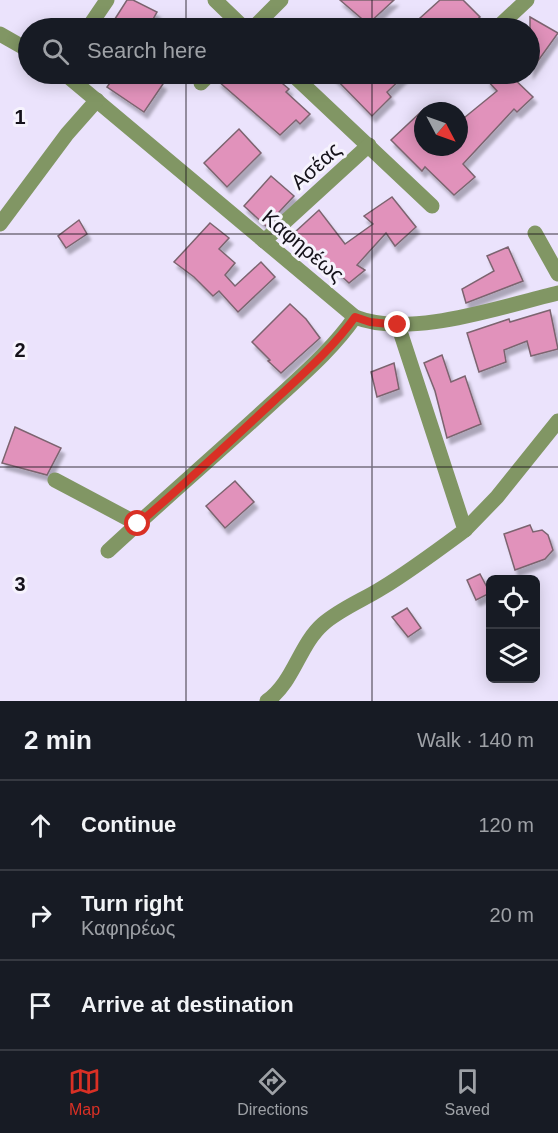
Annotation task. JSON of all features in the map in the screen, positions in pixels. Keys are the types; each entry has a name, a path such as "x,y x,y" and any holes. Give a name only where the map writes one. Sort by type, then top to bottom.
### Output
{"street":[{"path":"95,18 107,0"},
{"path":"215,0 234,18"},
{"path":"263,18 281,0"},
{"path":"508,18 527,0"},
{"path":"0,34 18,44"},
{"name":"Καφηρέως","path":"78,84 355,317 370,322 398,325 446,319 558,293"},
{"path":"303,84 432,206"},
{"path":"0,224 71,128 98,100"},
{"name":"Ασέας","path":"264,241 369,145"},
{"path":"535,233 558,274"},
{"path":"108,551 304,372 339,338 355,317"},
{"path":"398,325 465,530"},
{"path":"267,701 277,694 287,681 316,630 325,622 401,576 465,530 497,497 558,421"},
{"path":"55,480 138,524"}],"building":[{"path":"127,0 133,0 157,12 154,18 116,18"},
{"path":"340,0 394,0 374,18 361,18"},
{"path":"440,0 463,0 480,17 479,18 420,18"},
{"path":"540,23 558,33 540,58"},
{"path":"109,84 163,84 144,112 107,87"},
{"path":"221,84 283,84 289,89 286,92 310,114 300,124 296,120 280,135"},
{"path":"341,84 395,84 387,92 391,97 372,116"},
{"path":"491,84 519,84 533,97 517,112 514,109 463,164 475,177 454,195 425,167 422,171 391,140 414,118 414,156 468,156 468,115 497,91"},
{"path":"239,129 261,153 227,187 204,163"},
{"path":"271,176 294,196 266,226 244,206"},
{"path":"392,197 416,227 395,246 386,233 357,265 365,270 349,283 294,233 319,210 345,244 373,224 364,216"},
{"path":"79,220 87,234 66,248 58,236"},
{"path":"210,223 229,238 219,249 235,263 225,275 235,286 261,262 275,277 238,312 219,291 213,296 194,277 174,262"},
{"path":"508,247 523,281 466,303 462,289 494,271 487,256"},
{"path":"290,304 306,319 320,338 281,373 252,342"},
{"path":"550,310 558,349 531,356 527,341 504,350 506,362 479,372 467,333 509,319 510,322"},
{"path":"442,355 451,382 465,376 481,424 447,438 435,391 424,363"},
{"path":"394,363 399,389 377,397 371,372"},
{"path":"15,427 61,448 47,475 2,463"},
{"path":"235,481 254,502 225,528 206,506"},
{"path":"530,525 533,532 542,530 548,535 553,550 545,559 515,570 504,534"},
{"path":"480,574 486,585 486,595 476,600 467,580"},
{"path":"407,608 421,628 408,637 392,617"}],"route":[{"path":"138,524 304,372 333,344 355,317 370,322 398,325"}]}
